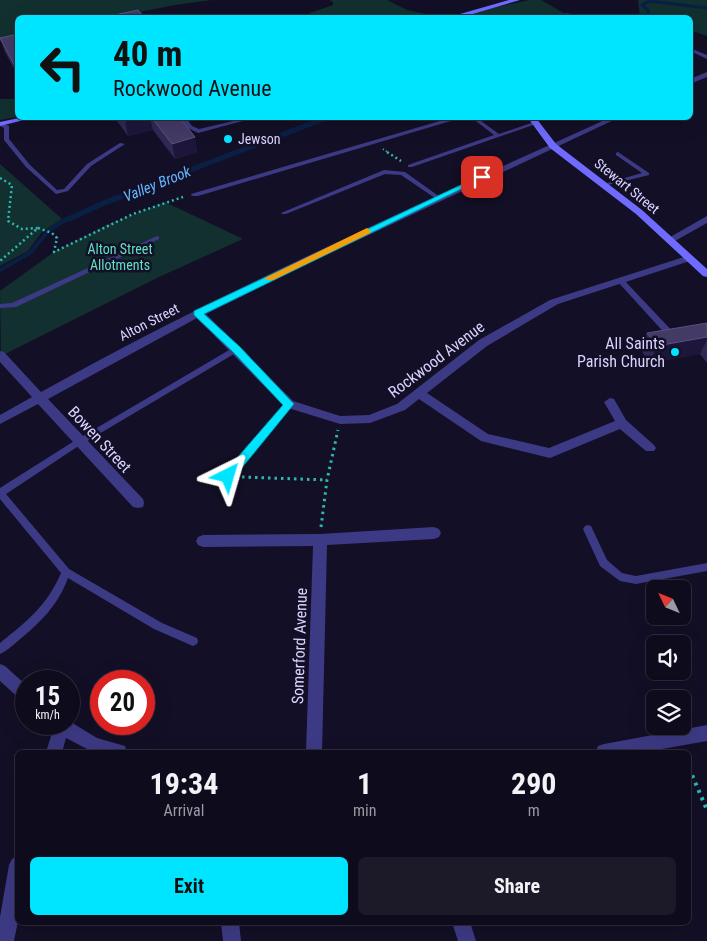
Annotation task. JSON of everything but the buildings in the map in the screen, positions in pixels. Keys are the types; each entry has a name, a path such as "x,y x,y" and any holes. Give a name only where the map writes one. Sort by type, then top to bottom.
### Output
{"street":[{"path":"469,15 516,0"},
{"path":"693,81 707,74"},
{"path":"0,124 19,120"},
{"path":"195,194 450,120"},
{"name":"Stewart Street","path":"534,120 553,146 606,185 707,274"},
{"name":"Alton Street","path":"0,420 198,313 437,197 610,120"},
{"path":"670,240 707,219"},
{"name":"Rockwood Avenue","path":"198,313 289,404 340,420 358,420 381,416 401,407 483,342 554,302 690,258"},
{"name":"Bowen Street","path":"0,355 138,502"},
{"path":"418,393 485,438 550,453 622,423"},
{"path":"610,402 622,423 650,448"},
{"path":"203,541 320,540 434,533"},
{"name":"Somerford Avenue","path":"314,750 320,540"},
{"path":"0,671 15,685"},
{"path":"615,750 707,733"},
{"path":"54,750 58,735"},
{"path":"77,735 94,745 112,750"},
{"path":"5,941 15,883"},
{"path":"230,925 232,941"},
{"path":"462,925 467,941"}],"lane":[{"path":"693,51 707,57"},
{"path":"185,120 190,127 198,131 243,120"},
{"path":"477,120 497,136"},
{"path":"410,166 497,136 534,120"},
{"path":"0,124 7,127 6,139 28,166 56,192 66,190 89,165 122,144"},
{"path":"606,185 647,174 618,154"},
{"path":"284,213 384,172 403,173 437,197"},
{"path":"0,306 13,305 157,238"},
{"path":"620,280 672,336 678,338"},
{"path":"193,641 158,626 66,572 0,493 81,441 236,349"},
{"path":"228,476 289,404"},
{"path":"588,529 603,563 620,577 636,580 707,567"},
{"path":"0,649 40,617 51,605 60,591 66,572"}],"path":[{"path":"373,142 410,166"},
{"path":"0,178 12,185 8,221 22,229 39,229 52,233 57,238 54,252 115,222 165,202 195,194"},
{"path":"0,261 39,229"},
{"path":"320,540 327,480 340,420"},
{"path":"228,476 327,480"},
{"path":"691,773 707,810"}],"green space":[{"path":"0,0 211,0 124,15 15,15 15,38 0,41"},
{"path":"329,0 387,0 407,10 428,15 307,15 333,5 333,2"},
{"path":"530,0 541,0 567,15 464,15"},
{"path":"638,0 707,0 707,36 693,31 693,15 640,15"},
{"path":"0,99 15,99 15,117 0,120"},
{"path":"0,164 62,219 42,232 28,251 0,266"},
{"name":"Alton Street Allotments","path":"165,202 243,239 159,277 1,356 0,291 54,252 106,225"}],"water":[{"path":"314,120 328,120 104,206 69,222 62,219 104,200"}],"waterway":[{"name":"Valley Brook","path":"649,15 648,10 642,5 649,1 707,8"},
{"name":"Valley Brook","path":"0,270 30,253 49,230 69,218"}],"slow traffic":[{"path":"270,278 367,231"}],"place":[{"name":"Jewson","path":"228,139"},
{"name":"All Saints Parish Church","path":"675,352"}],"route":[{"path":"228,476 289,404 198,313 420,205 482,177"}]}
